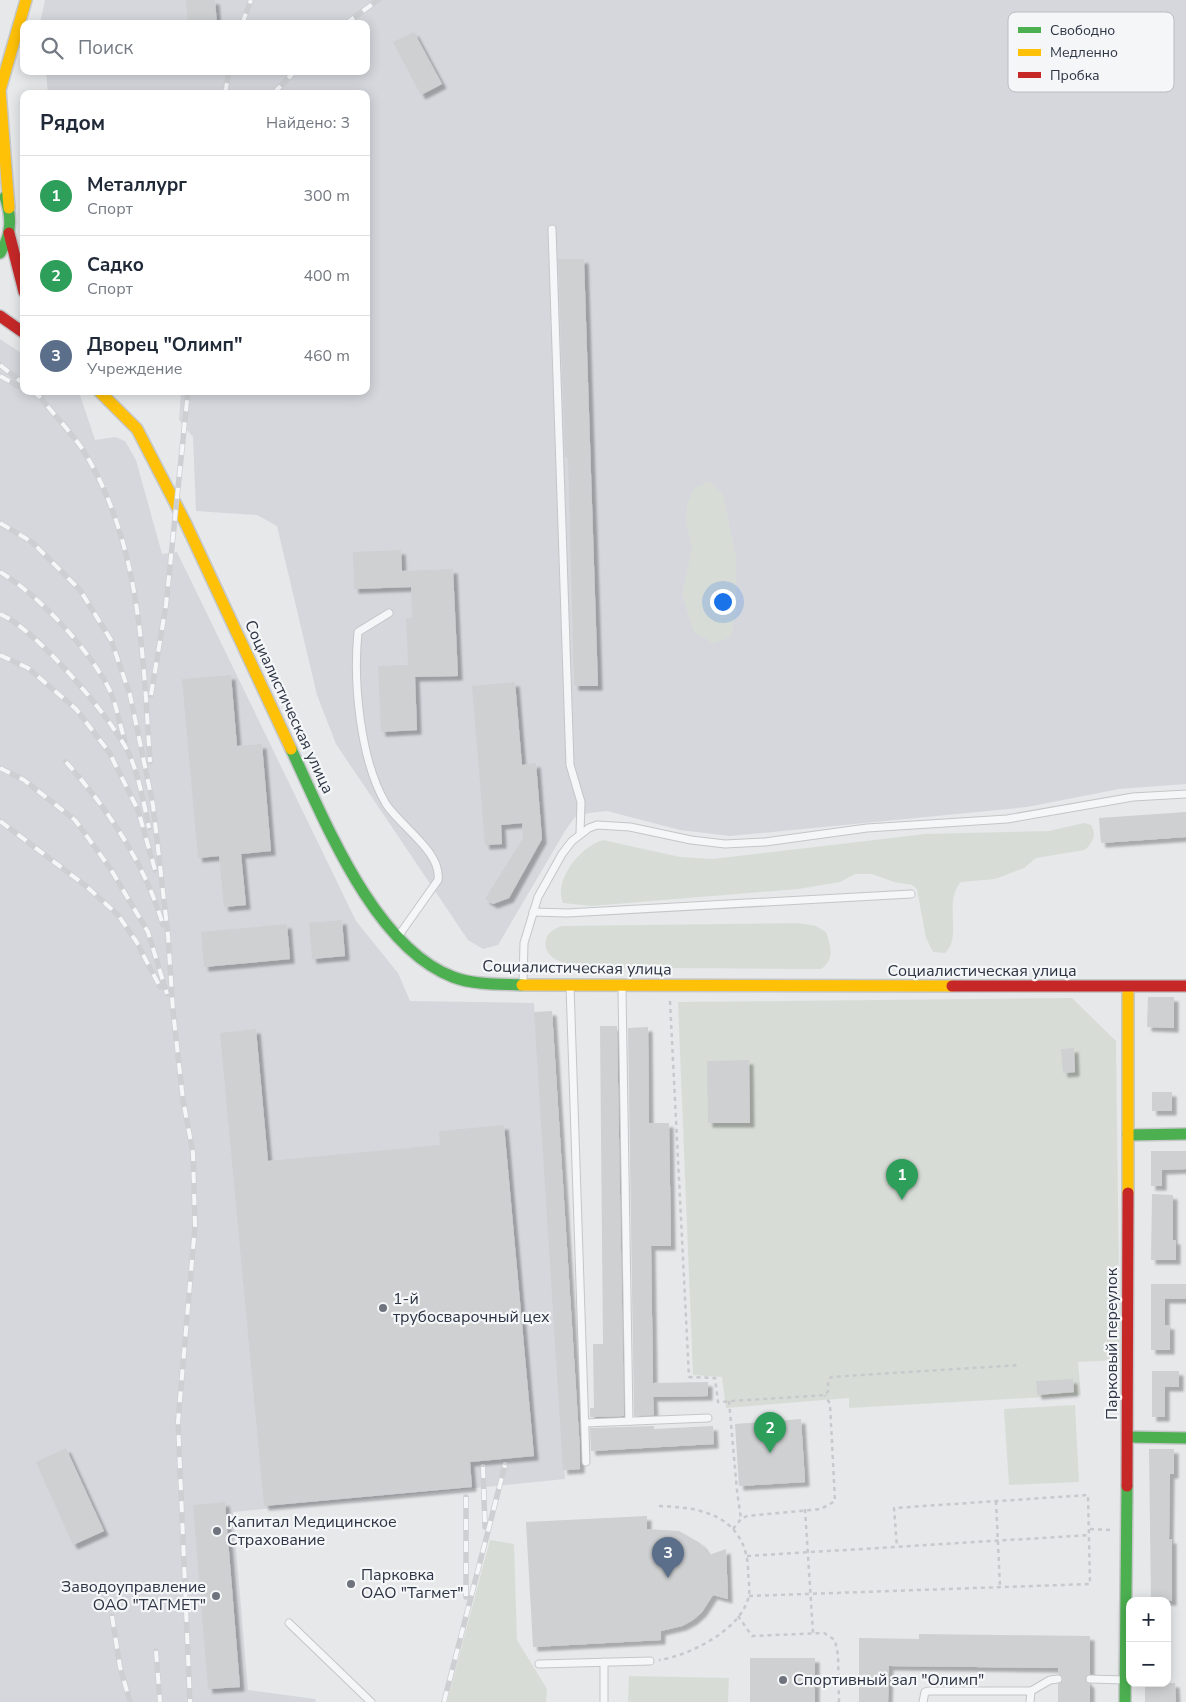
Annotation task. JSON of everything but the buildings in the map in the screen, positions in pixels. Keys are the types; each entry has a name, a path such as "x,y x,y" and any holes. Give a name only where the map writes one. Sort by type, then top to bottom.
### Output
{"street":[{"path":"20,20 26,0"},
{"path":"20,21 0,90 9,208 9,233 20,276"},
{"path":"0,188 9,208"},
{"path":"0,253 9,233"},
{"path":"0,316 20,330"},
{"name":"Социалистическая улица","path":"104,395 138,429 186,524 337,848 385,924 397,938 427,962 455,978 486,983 570,986 1186,986"},
{"name":"Парковый переулок","path":"1125,1702 1128,1438 1128,987"},
{"path":"1128,1135 1186,1134"},
{"path":"1128,1438 1186,1438"}],"lane":[{"path":"552,229 570,766 581,802 582,819 580,833"},
{"path":"388,613 358,632 356,651 362,731 372,769 386,804 410,833 430,852 440,870 438,880 397,938"},
{"path":"523,985 524,943 538,897 562,854 580,833 589,828 606,824 630,827 690,840 733,844 764,842 867,828 1007,819 1133,797 1186,794"},
{"path":"533,912 567,913 911,894"},
{"path":"570,986 586,1462"},
{"path":"622,990 629,1421"},
{"path":"585,1423 708,1418"},
{"path":"289,1623 370,1702"},
{"path":"539,1664 650,1661"},
{"path":"604,1662 604,1702"},
{"path":"923,1702 925,1692 929,1690 1030,1692 1050,1680 1058,1679"},
{"path":"1090,1679 1125,1680"},
{"path":"1030,1692 1030,1702"}],"path":[{"path":"670,987 689,1377 715,1378 718,1402 825,1395"},
{"path":"825,1395 828,1391 828,1380 831,1377 1020,1364"},
{"path":"733,1529 741,1519 747,1516 821,1508 835,1502 830,1404 825,1395"},
{"path":"729,1401 741,1519"},
{"path":"749,1596 1090,1584 1088,1495 894,1508 897,1546"},
{"path":"996,1501 1000,1587"},
{"path":"650,1661 667,1659 704,1644 730,1626 749,1596 748,1556 742,1542 733,1529 723,1520 702,1511 681,1507 659,1506"},
{"path":"805,1509 813,1633"},
{"path":"1090,1529 1127,1530"},
{"path":"748,1556 1090,1536"},
{"path":"738,1616 752,1636 824,1633 835,1640 838,1655 839,1702"}],"shaded area":[{"path":"45,0 1186,0 1186,784 1119,789 1027,807 730,836 680,830 607,811 589,813 575,817 565,831 498,945 483,949 468,940 336,744 317,695 277,526 257,515 196,511 193,437 179,420 181,395 370,395 370,90 48,90 46,75 370,75 370,20 41,20"},
{"path":"0,339 20,352 20,395 80,395 95,440 115,437 125,441 136,460 162,554 177,552 356,921 398,973 410,1001 534,1003 565,1479 233,1512 248,1690 315,1699 316,1702 0,1702"},
{"path":"710,481 723,494 736,556 736,609 731,637 713,643 694,632 682,594 692,548 686,522 687,505 694,488"},
{"path":"1084,823 1091,825 1094,832 1092,841 1085,850 1036,858 1024,868 995,879 961,882 953,899 953,938 945,953 933,952 926,938 917,889 912,885 894,882 872,874 855,874 840,882 798,889 591,906 563,903 561,894 565,875 571,865 586,849 603,840 680,857 712,859 925,834 1049,831"},
{"path":"798,923 816,926 826,932 831,952 828,961 821,969 591,967 564,963 555,959 546,948 548,935 562,926"},
{"path":"1072,998 1116,1041 1120,1360 1078,1362 1081,1395 849,1408 849,1398 726,1408 722,1377 693,1375 678,1002"},
{"path":"1075,1405 1079,1482 1009,1485 1004,1409"},
{"path":"490,1540 514,1544 517,1640 547,1689 546,1702 447,1702"},
{"path":"629,1676 729,1678 728,1702 628,1702"}],"railway":[{"path":"244,20 251,0"},
{"path":"350,20 378,0"},
{"path":"226,90 228,75"},
{"path":"277,90 291,75"},
{"path":"0,365 20,381"},
{"path":"0,376 18,386"},
{"path":"37,395 83,450 102,486 117,523 136,601 145,682 150,762"},
{"path":"151,695 166,605 188,395"},
{"path":"0,523 32,542 80,590 111,640 130,695 153,805 168,935 173,1011 183,1100 193,1153 195,1226 178,1422 190,1702"},
{"path":"0,572 15,582 47,610 91,660 111,693 125,741"},
{"path":"0,614 33,637 52,655 107,719 133,763 149,828"},
{"path":"0,655 28,668 76,709 109,752 138,810 155,870"},
{"path":"66,762 124,838 146,880 163,925"},
{"path":"0,768 24,780 75,820 110,868 148,932 167,994"},
{"path":"0,821 86,886 118,915 136,941 160,987"},
{"path":"444,1702 505,1465"},
{"path":"483,1467 485,1527"},
{"path":"466,1497 466,1597"},
{"path":"112,1616 120,1667 130,1702"},
{"path":"156,1651 160,1702"}],"traffic: fast":[{"path":"0,253 7,239 10,226 5,197"},
{"path":"291,749 336,845 355,879 376,911 399,939 425,962 461,980 478,983 522,985"},
{"path":"1128,1135 1186,1134"},
{"path":"1128,1437 1186,1438"},
{"path":"1125,1702 1127,1486"}],"traffic: slow":[{"path":"20,20 26,0"},
{"path":"9,208 0,90 20,21"},
{"path":"103,395 137,429 186,524 291,749"},
{"path":"522,985 952,986"},
{"path":"1128,987 1128,1193"}],"traffic: jam":[{"path":"9,233 20,276"},
{"path":"0,316 20,330"},
{"path":"952,986 1186,986"},
{"path":"1127,1486 1128,1193"}],"place":[{"name":"Металлург","path":"902,1200"},
{"name":"1-й трубосварочный цех","path":"383,1308"},
{"name":"Садко","path":"770,1453"},
{"name":"Капитал Медицинское Страхование","path":"217,1531"},
{"name":"Дворец \"Олимп\"","path":"668,1578"},
{"name":"Парковка ОАО \"Тагмет\"","path":"351,1584"},
{"name":"Заводоуправление ОАО \"ТАГМЕТ\"","path":"216,1596"},
{"name":"Спортивный зал \"Олимп\"","path":"783,1680"}]}
